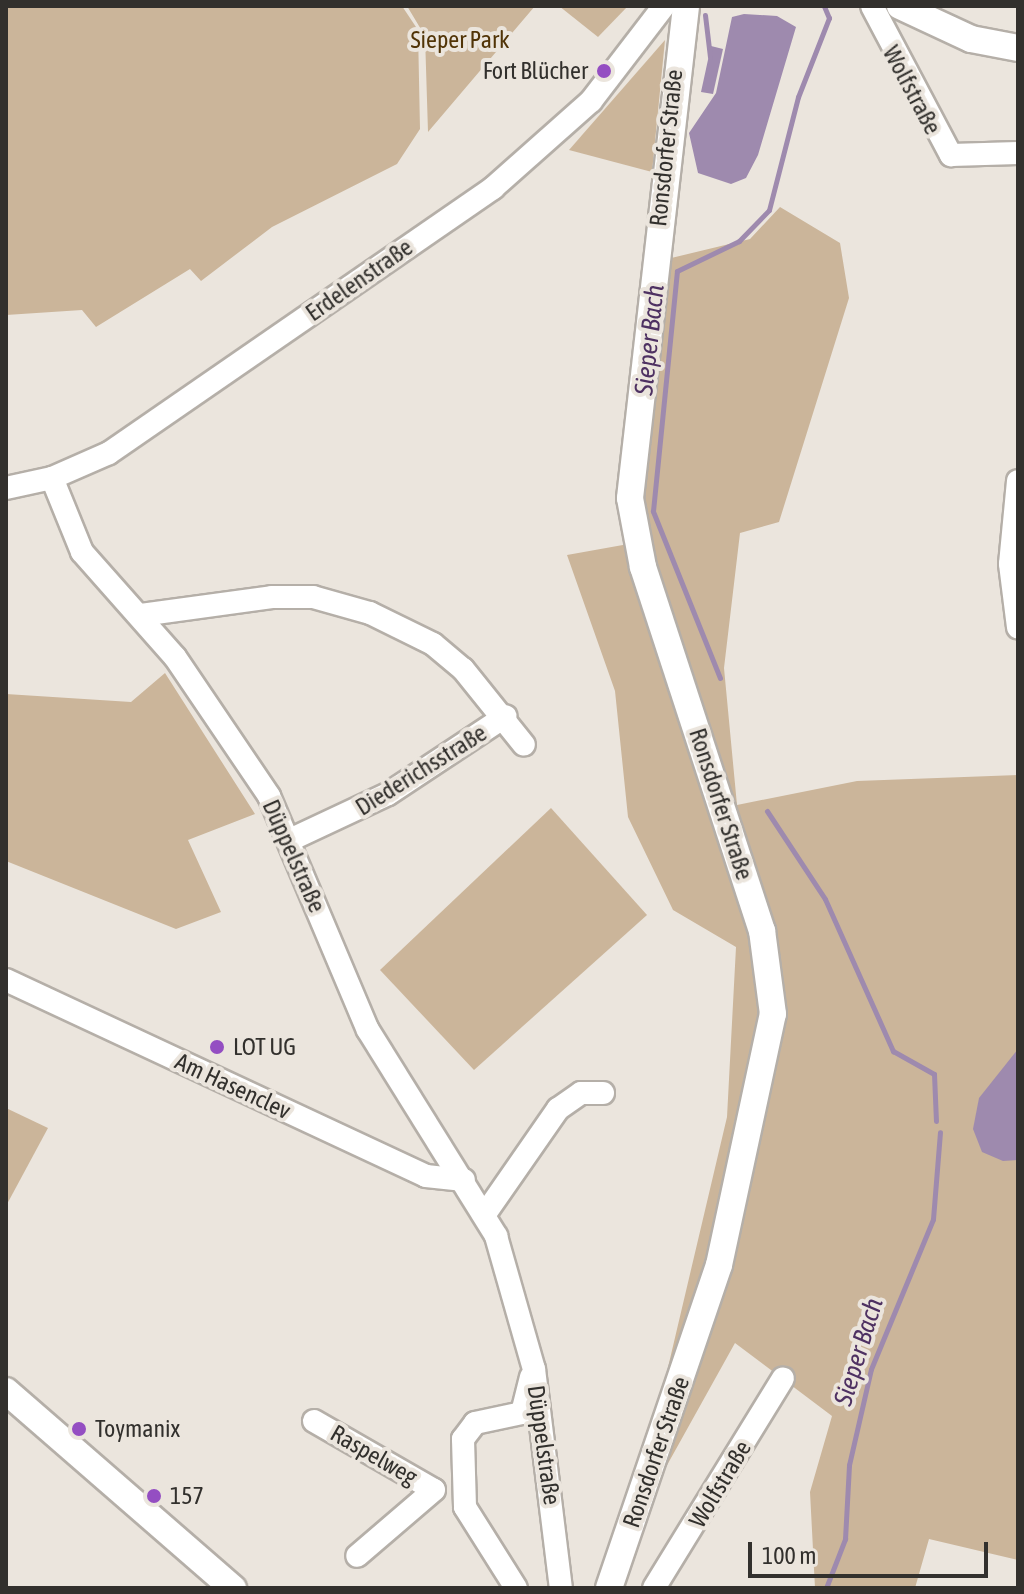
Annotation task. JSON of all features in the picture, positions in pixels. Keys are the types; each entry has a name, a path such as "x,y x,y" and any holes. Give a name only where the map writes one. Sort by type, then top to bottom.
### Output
{"main road":[{"name":"Ronsdorfer Straße","path":"609,1588 719,1265 773,1014 762,931 635,542 630,498 686,6"},
{"path":"900,6 971,39 1018,48"},
{"path":"6,1391 233,1588"}],"street":[{"name":"Erdelenstraße","path":"6,488 52,478 125,443 524,164 591,101 664,6"},
{"name":"Wolfstraße","path":"872,6 941,145 951,155 1018,153"},
{"name":"Düppelstraße","path":"52,478 82,552 125,606 141,615 201,693 292,839 368,1030 485,1214 516,1294 534,1373 561,1588"},
{"path":"1018,481 1010,564 1018,627"},
{"name":"Diederichsstraße","path":"141,615 272,597 343,604 433,644 506,716 524,745"},
{"name":"Diederichsstraße","path":"292,839 388,794 506,716"},
{"name":"Am Hasenclev","path":"6,980 426,1176 464,1180"},
{"path":"485,1214 558,1109 581,1093 603,1093"},
{"path":"516,1588 472,1525 464,1494 467,1427 522,1413 534,1373"},
{"name":"Wolfstraße","path":"654,1588 783,1378"},
{"name":"Raspelweg","path":"314,1421 434,1490 464,1494"},
{"name":"Raspelweg","path":"357,1556 434,1490"}],"green space":[{"path":"6,6 402,6 418,30 420,129 397,164 272,227 201,281 190,269 96,327 82,310 6,315"},
{"name":"Sieper Park","path":"407,6 535,6 428,132 425,36"},
{"name":"Sieper Park","path":"559,6 628,6 598,37"},
{"path":"665,40 652,172 569,150"},
{"path":"780,207 840,243 849,298 779,522 740,533 724,668 737,805 857,781 1018,775 1018,1560 929,1539 915,1588 815,1588 810,1492 832,1416 735,1343 661,1476 661,1397 727,1117 736,947 673,910 628,817 615,691 567,555 634,543 663,260 750,239"},
{"path":"165,673 255,814 188,840 221,912 176,929 6,861 6,694 131,702"},
{"path":"551,808 647,915 474,1070 380,970"},
{"path":"6,1108 48,1128 6,1206"}],"shaded area":[{"path":"744,14 777,16 796,27 758,155 746,178 731,184 698,173 689,133 716,93 732,17"},
{"path":"711,46 723,49 713,94 701,92"},
{"path":"1018,1049 1018,1160 1003,1161 982,1152 973,1129 979,1098"}],"waterway":[{"name":"Sieper Bach","path":"720,678 653,511 677,271 739,241 769,210 798,97 829,18 824,6"},
{"name":"Sieper Bach","path":"705,15 710,57"},
{"name":"Sieper Bach","path":"767,811 825,899 893,1051 934,1074 936,1121"},
{"name":"Sieper Bach","path":"826,1588 845,1539 849,1465 871,1369 933,1219 940,1132"}],"place":[{"name":"Fort Blücher","path":"604,71"},
{"name":"LOT UG","path":"217,1047"},
{"name":"Toymanix","path":"79,1429"},
{"name":"157","path":"154,1496"}]}
